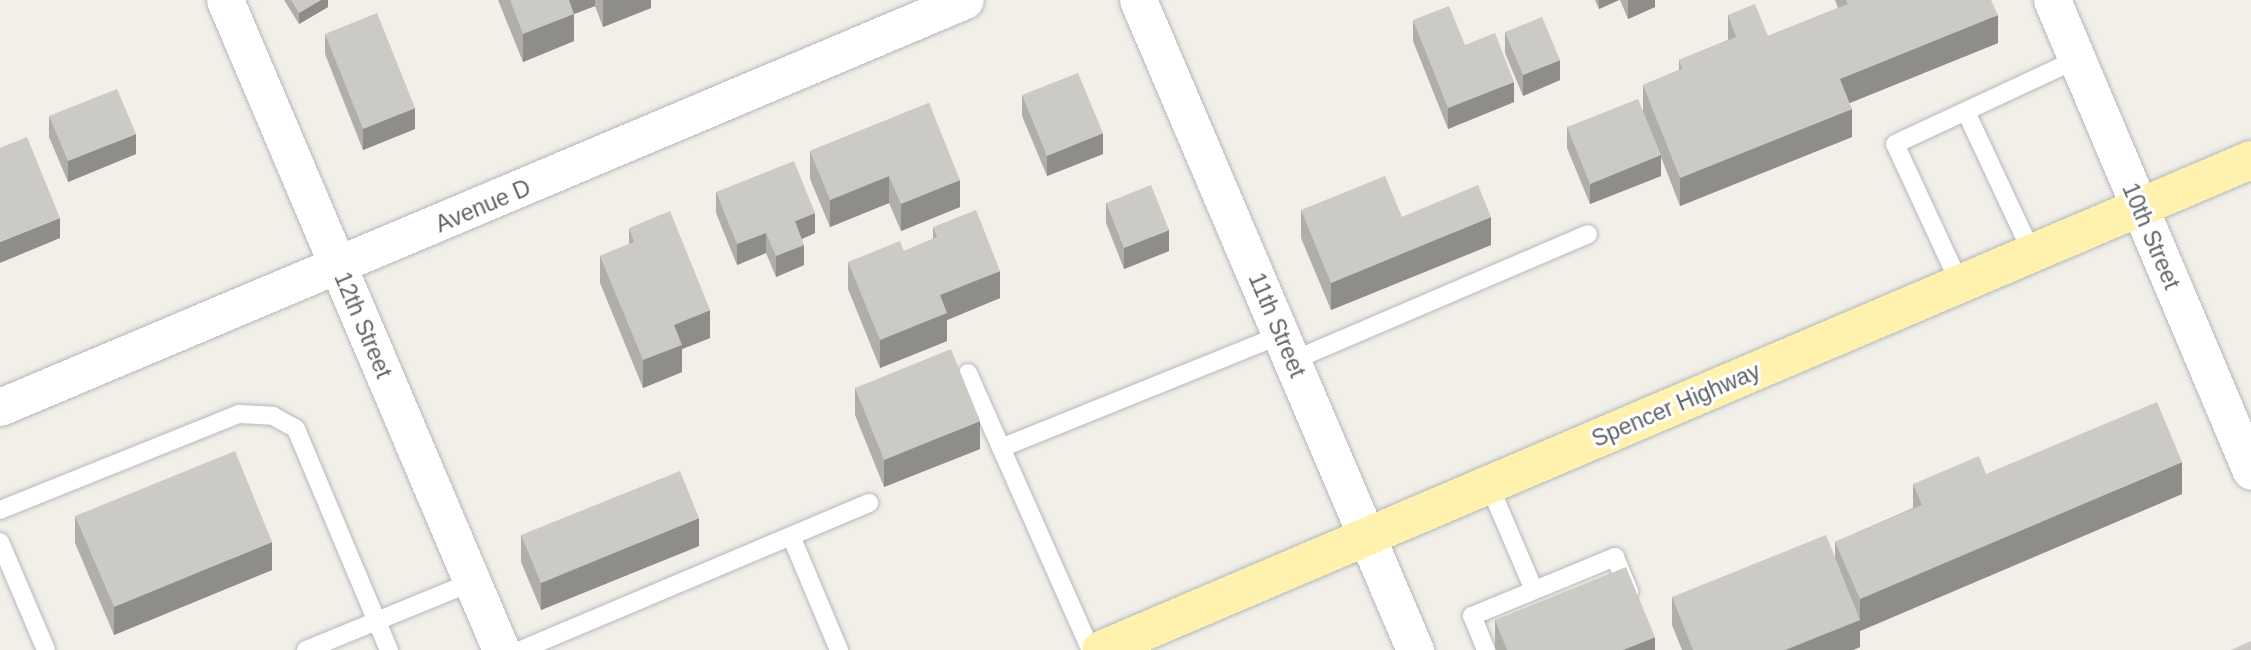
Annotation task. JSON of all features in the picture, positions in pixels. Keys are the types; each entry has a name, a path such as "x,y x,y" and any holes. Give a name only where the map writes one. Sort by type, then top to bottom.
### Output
{"main road":[{"name":"Spencer Highway","path":"1101,650 2251,160"}],"street":[{"name":"12th Street","path":"225,0 501,650"},
{"name":"Avenue D","path":"0,407 339,268 965,0"},
{"name":"11th Street","path":"1138,0 1415,650"},
{"name":"10th Street","path":"2052,0 2251,471"}],"lane":[{"path":"1960,284 1895,144 2077,59"},
{"path":"1966,112 2032,253"},
{"path":"1001,448 1286,348 1588,234"},
{"path":"968,373 1091,650"},
{"path":"0,510 239,414 273,416 296,429 389,650"},
{"path":"1489,485 1534,590"},
{"path":"521,650 869,503"},
{"path":"791,536 839,650"},
{"path":"0,542 47,650"},
{"path":"1486,650 1472,616 1615,557 1639,615"},
{"path":"306,650 472,582"}],"building":[{"path":"291,0 321,0 299,13"},
{"path":"510,0 569,0 574,14 523,34"},
{"path":"1846,0 1991,0 1998,15 1840,79 1852,109 1680,178 1643,85 1682,69 1679,60 1736,37 1728,15 1755,4 1768,36 1848,4"},
{"path":"1449,6 1465,45 1495,33 1514,82 1448,108 1413,20"},
{"path":"377,13 415,108 363,129 325,34"},
{"path":"1542,17 1560,60 1523,75 1505,32"},
{"path":"1078,73 1103,133 1047,156 1022,95"},
{"path":"117,89 136,134 68,161 49,116"},
{"path":"1638,99 1661,155 1590,184 1567,127"},
{"path":"929,103 960,180 901,204 889,176 830,200 810,151"},
{"path":"27,137 60,218 0,242 0,148"},
{"path":"794,161 815,213 795,221 804,245 776,256 766,233 737,244 716,192"},
{"path":"1385,176 1402,217 1478,185 1491,217 1331,283 1301,210"},
{"path":"1151,185 1169,230 1124,248 1106,203"},
{"path":"976,210 1000,271 940,295 947,313 880,340 848,262 900,241 904,251 937,237 933,227"},
{"path":"670,211 710,310 674,325 682,345 643,360 600,256 634,242 629,228"},
{"path":"951,349 980,421 884,460 855,388"},
{"path":"2157,402 2182,462 1860,599 1835,542 1922,505 1913,484 1979,456 1986,474"},
{"path":"235,451 272,542 114,607 75,516"},
{"path":"680,471 699,518 541,583 521,535"},
{"path":"1826,535 1860,620 1785,650 1693,650 1672,597"},
{"path":"1626,567 1655,637 1623,650 1507,650 1495,620"},
{"path":"2251,641 2251,650 2231,650"}]}
